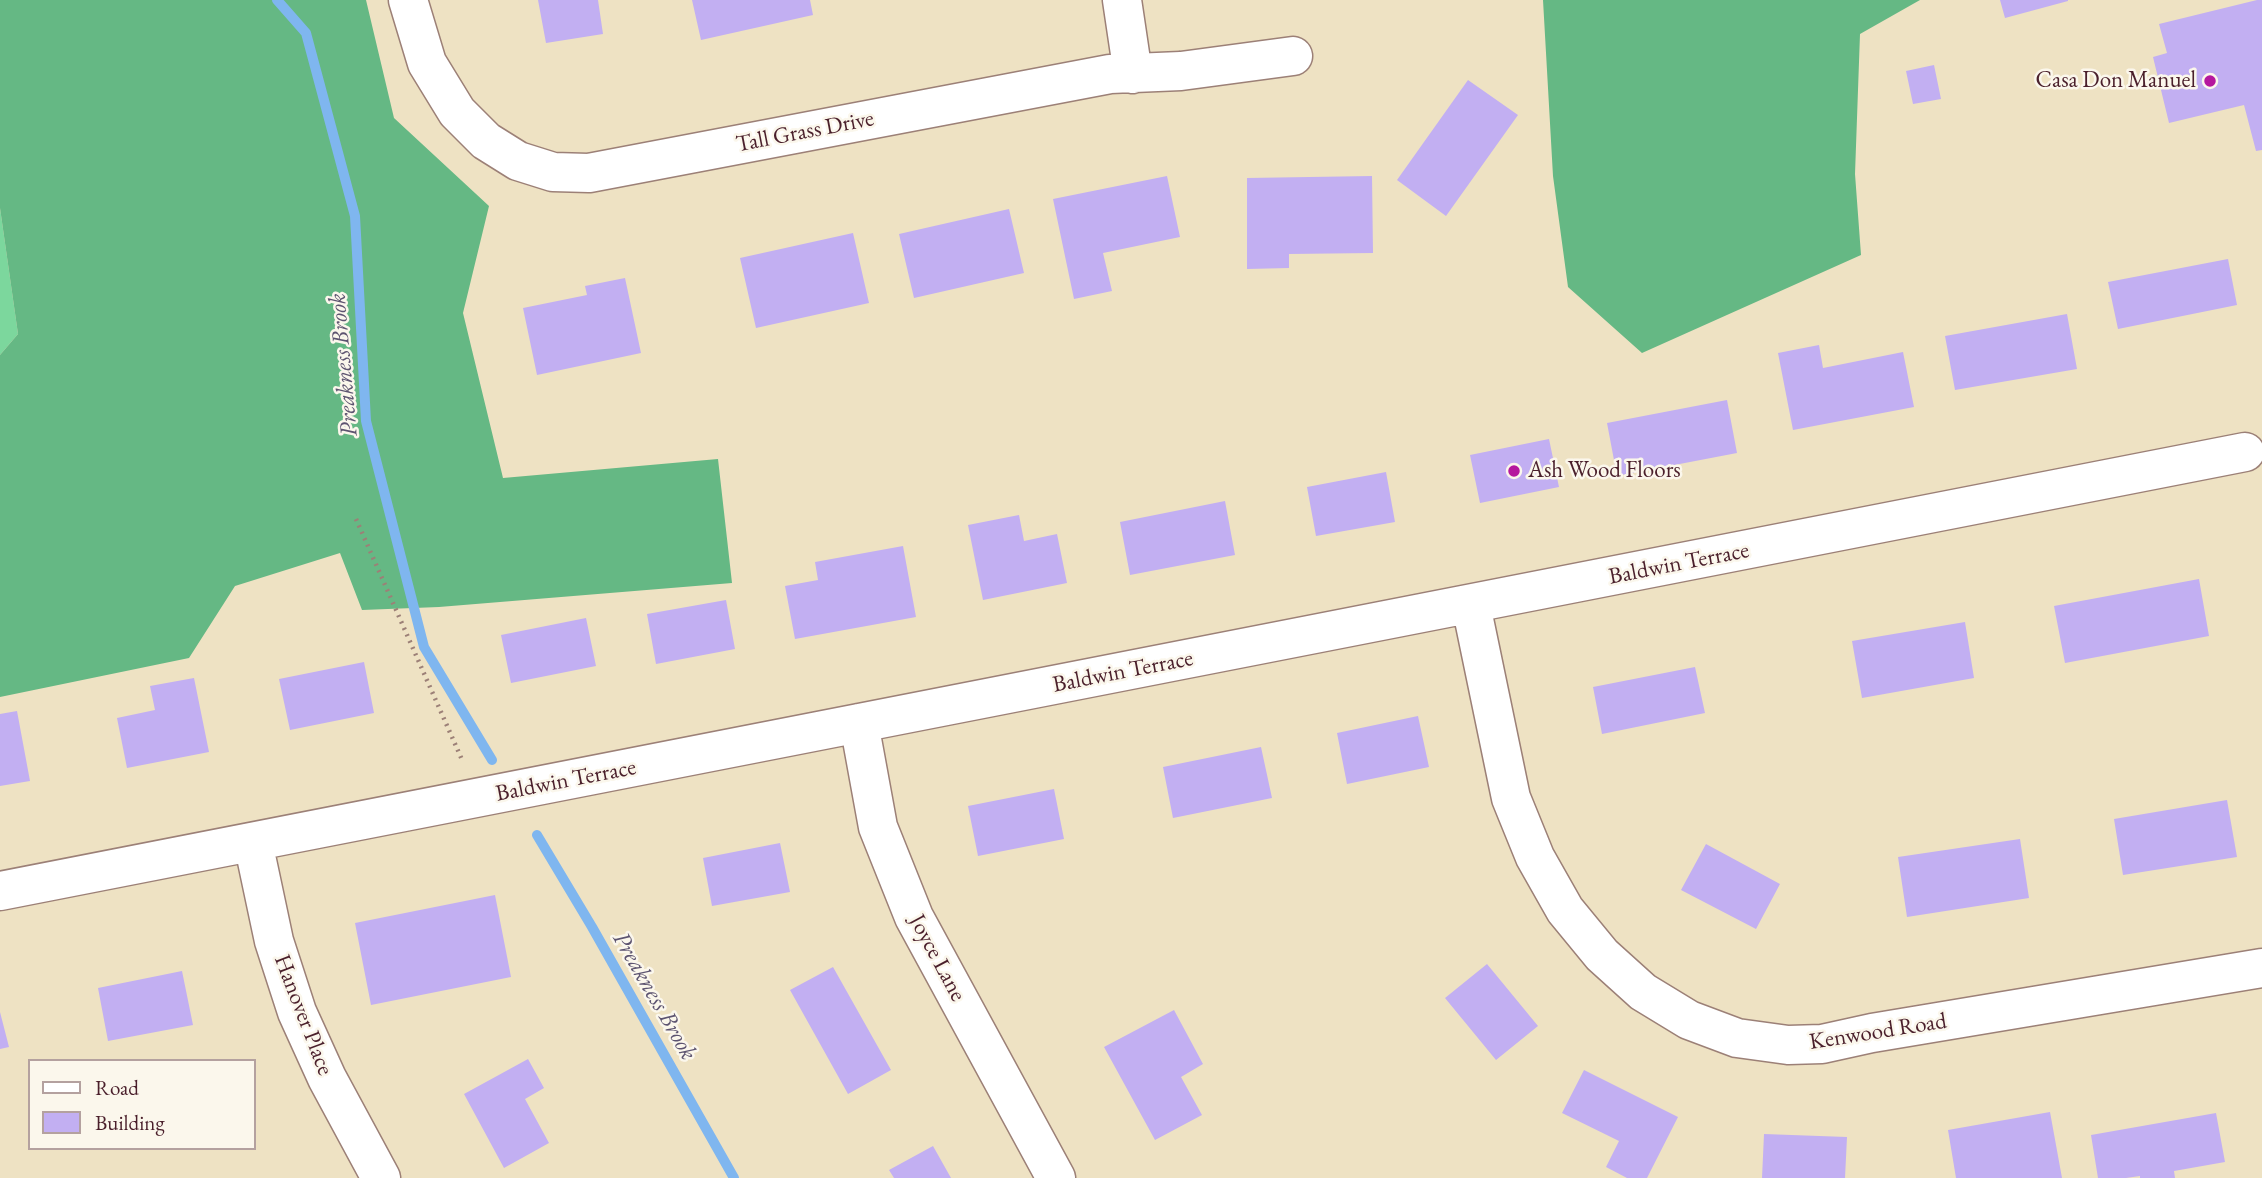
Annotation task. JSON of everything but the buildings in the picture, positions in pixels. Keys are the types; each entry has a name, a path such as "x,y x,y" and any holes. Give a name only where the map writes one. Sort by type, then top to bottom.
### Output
{"street":[{"name":"Tall Grass Drive","path":"408,0 427,62 457,112 485,141 518,161 553,172 589,173 1110,74 1181,71 1293,56"},
{"path":"1122,0 1133,74"},
{"name":"Baldwin Terrace","path":"0,891 2245,452"},
{"name":"Kenwood Road","path":"1471,605 1511,798 1535,857 1565,910 1602,955 1643,992 1689,1020 1737,1038 1788,1045 1822,1044 1872,1032 2262,968"},
{"name":"Joyce Lane","path":"859,723 878,827 914,917 1056,1178"},
{"name":"Hanover Place","path":"253,842 274,941 297,1012 327,1078 381,1178"}],"path":[{"path":"356,519 479,798"}],"green space":[{"path":"0,0 366,0 394,118 489,206 463,313 503,478 718,459 732,583 439,607 362,610 340,553 235,586 189,658 0,697 0,355 18,334 0,208"},
{"path":"1543,0 1920,0 1860,34 1855,174 1861,255 1642,353 1568,287 1553,176"},
{"path":"0,208 18,334 0,355"}],"waterway":[{"name":"Preakness Brook","path":"277,0 306,33 355,216 366,421 424,647 492,760"},
{"name":"Preakness Brook","path":"537,835 734,1178"}],"place":[{"name":"Casa Don Manuel","path":"2210,81"},
{"name":"Ash Wood Floors","path":"1514,471"}]}
